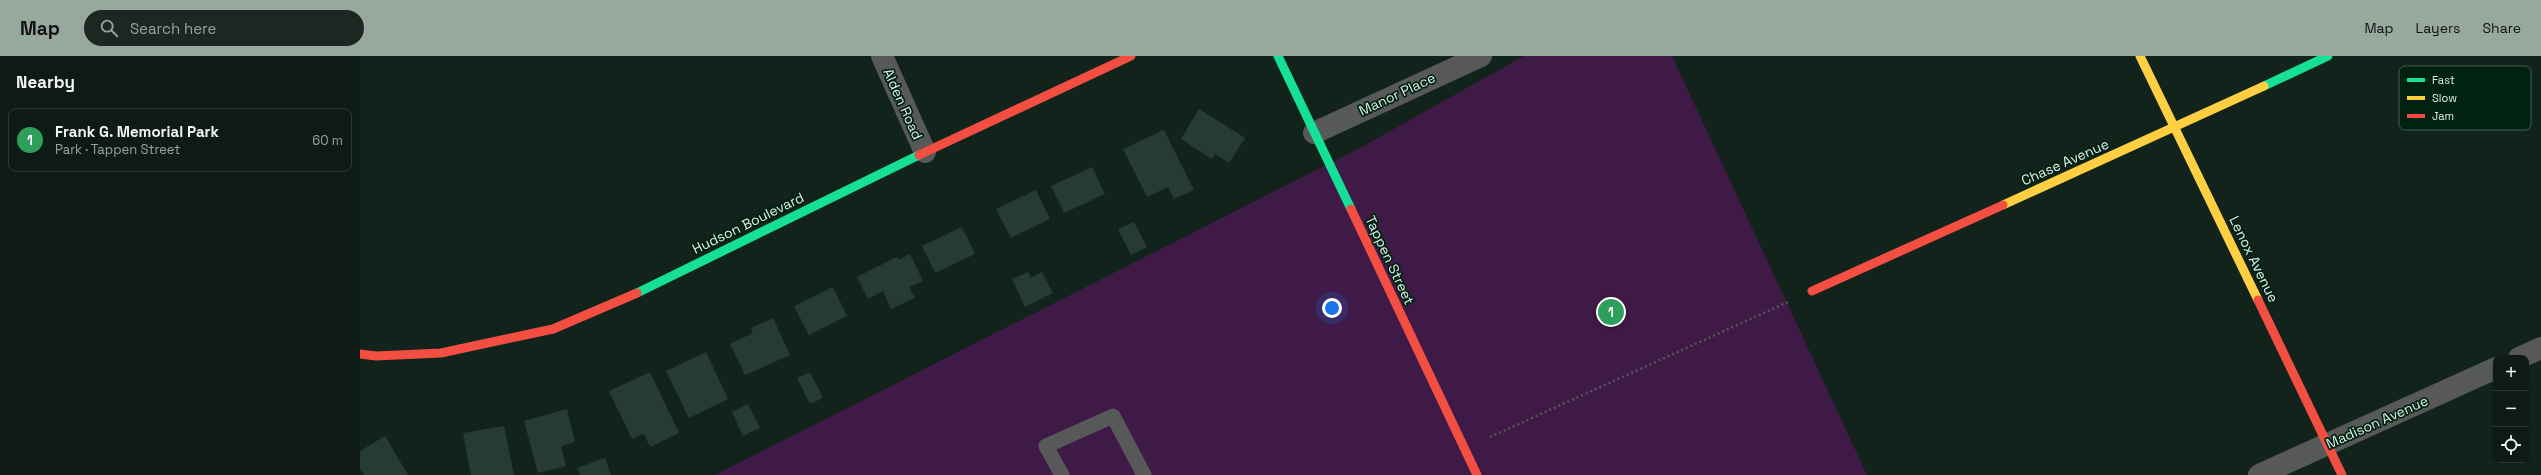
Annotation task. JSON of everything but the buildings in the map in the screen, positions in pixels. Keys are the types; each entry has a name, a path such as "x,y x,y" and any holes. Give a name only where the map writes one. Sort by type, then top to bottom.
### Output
{"street":[{"name":"Alden Road","path":"882,56 925,152"},
{"name":"Hudson Boulevard","path":"360,354 376,356 441,353 552,329 635,294 925,152 1131,56"},
{"name":"Tappen Street","path":"1278,56 1477,475"},
{"name":"Manor Place","path":"1314,133 1481,56"},
{"name":"Lenox Avenue","path":"2140,56 2342,475"},
{"name":"Chase Avenue","path":"1812,290 2174,128 2328,56"},
{"path":"2526,355 2541,348"},
{"name":"Madison Avenue","path":"2259,475 2493,369"}],"lane":[{"path":"1062,475 1046,446 1113,416 1144,475"}],"path":[{"path":"1464,449 1812,290"}],"shaded area":[{"path":"1524,56 1672,56 1867,475 715,475 1358,149"}],"traffic: fast":[{"path":"1278,56 1351,209"},
{"path":"2264,86 2328,56"},
{"path":"637,293 919,155"}],"traffic: slow":[{"path":"2140,56 2258,300"},
{"path":"2003,205 2264,86"}],"traffic: jam":[{"path":"919,155 1131,56"},
{"path":"1812,291 2003,205"},
{"path":"1351,209 1477,475"},
{"path":"360,354 376,356 441,353 553,329 637,293"},
{"path":"2258,300 2342,475"}],"place":[{"name":"Frank G. Memorial Park","path":"1611,312"}]}
